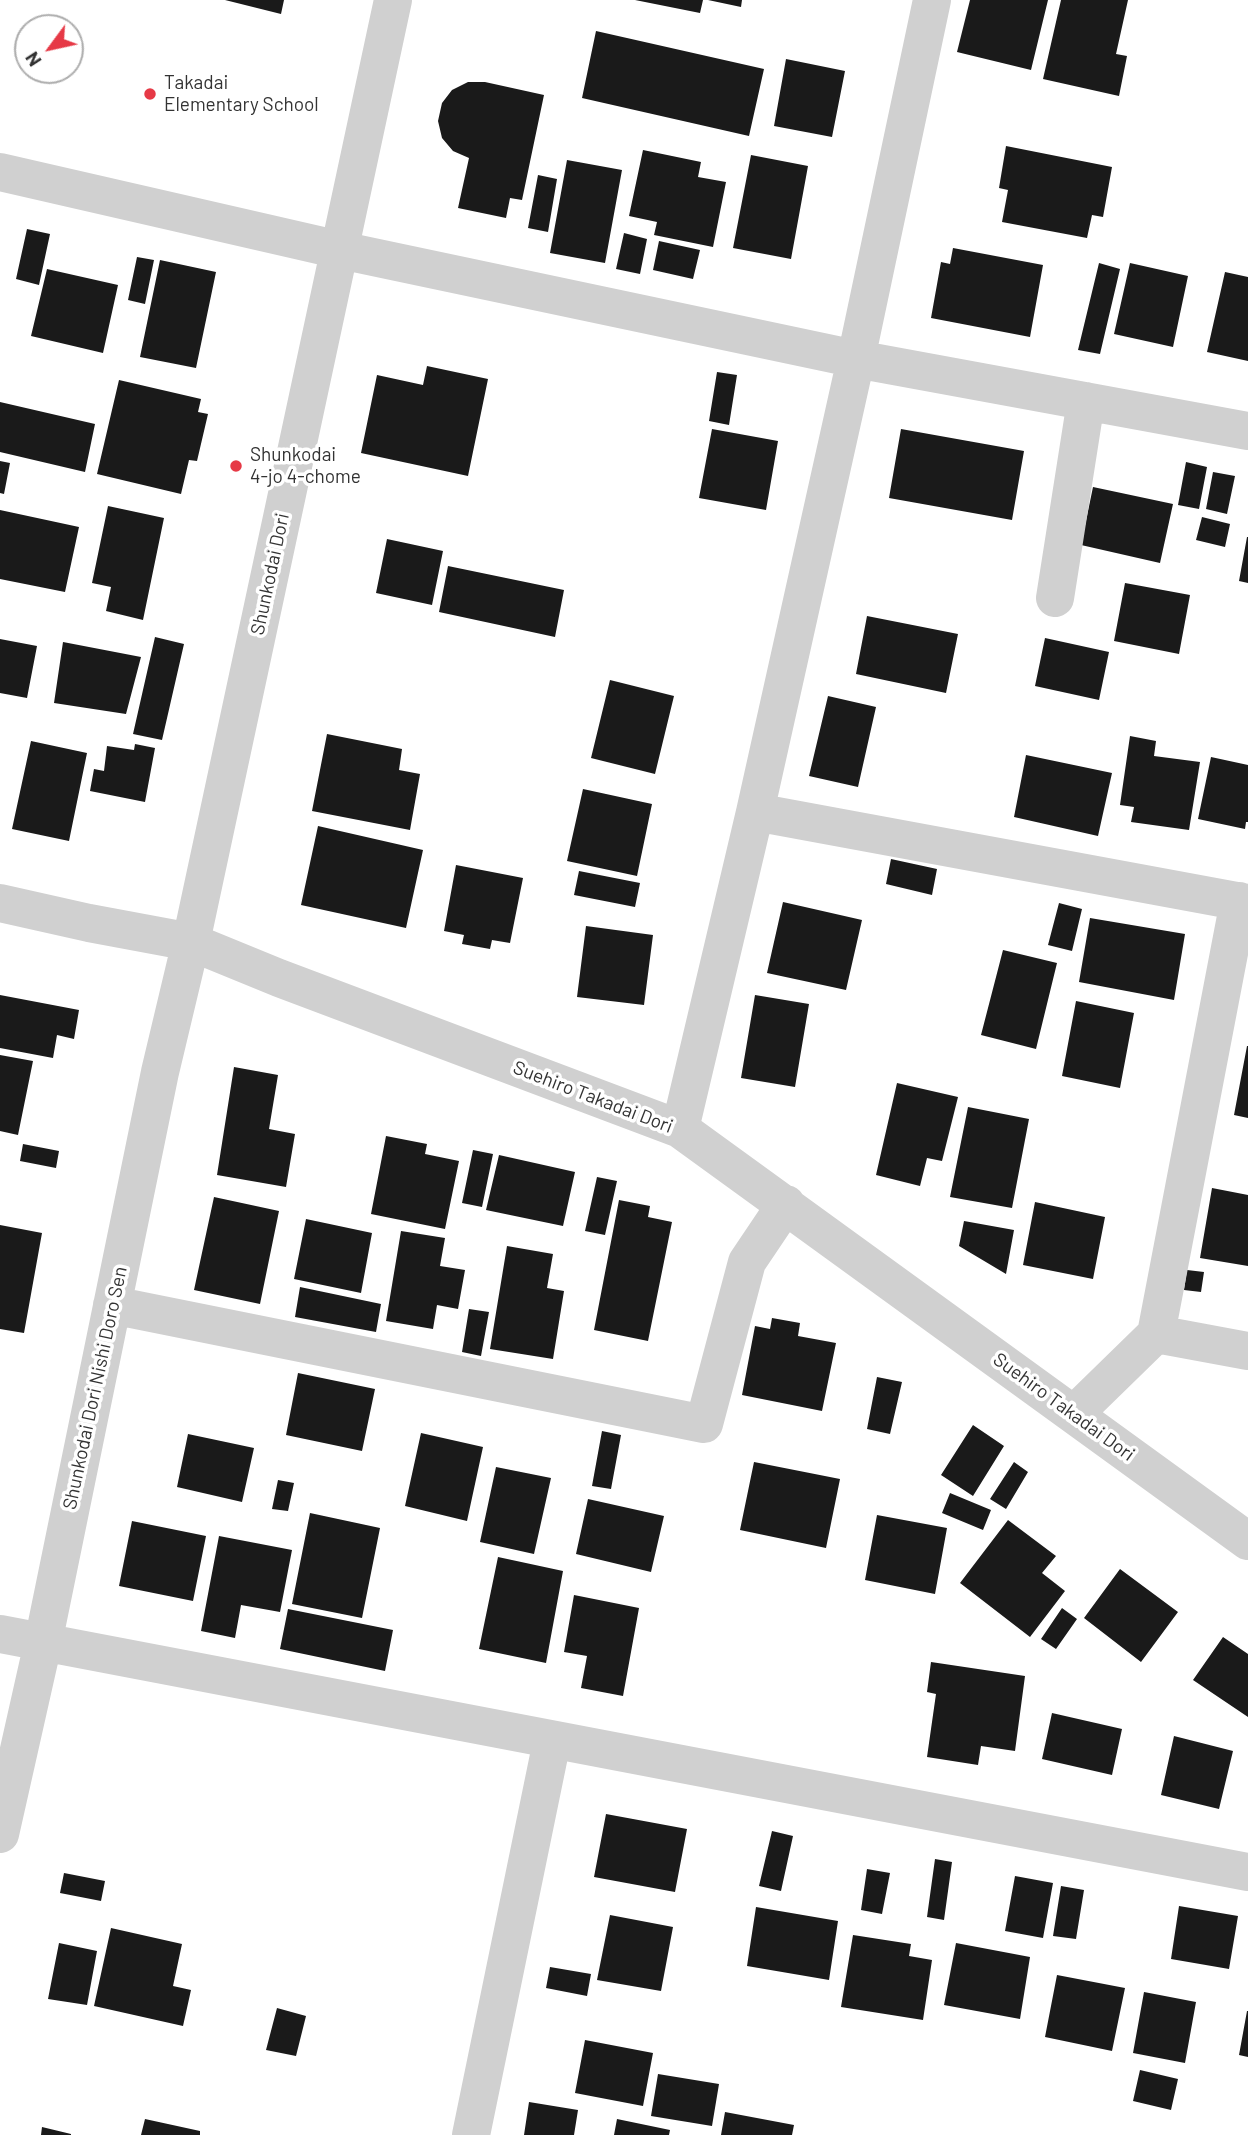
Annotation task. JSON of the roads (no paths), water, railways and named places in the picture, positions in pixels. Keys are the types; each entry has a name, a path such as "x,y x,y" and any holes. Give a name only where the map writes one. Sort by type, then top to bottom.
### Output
{"street":[{"name":"Shunkodai Dori","path":"191,942 393,0"},
{"path":"680,1129 755,812 856,359 932,0"},
{"path":"2,183 340,250 856,359 1248,430"},
{"path":"1055,598 1086,401"},
{"path":"755,812 1243,902 1156,1334 1074,1414"},
{"name":"Suehiro Takadai Dori","path":"0,903 191,942 279,978 680,1129 1248,1541"},
{"name":"Shunkodai Dori Nishi Doro Sen","path":"0,1834 43,1643 160,1072 191,942"},
{"path":"112,1305 704,1424 747,1262 786,1204"},
{"path":"1156,1334 1248,1352"},
{"path":"0,1634 1248,1872"},
{"path":"471,2135 552,1741"}],"place":[{"name":"Takadai Elementary School","path":"150,94"},
{"name":"Shunkodai 4-jo 4-chome","path":"236,466"}]}
